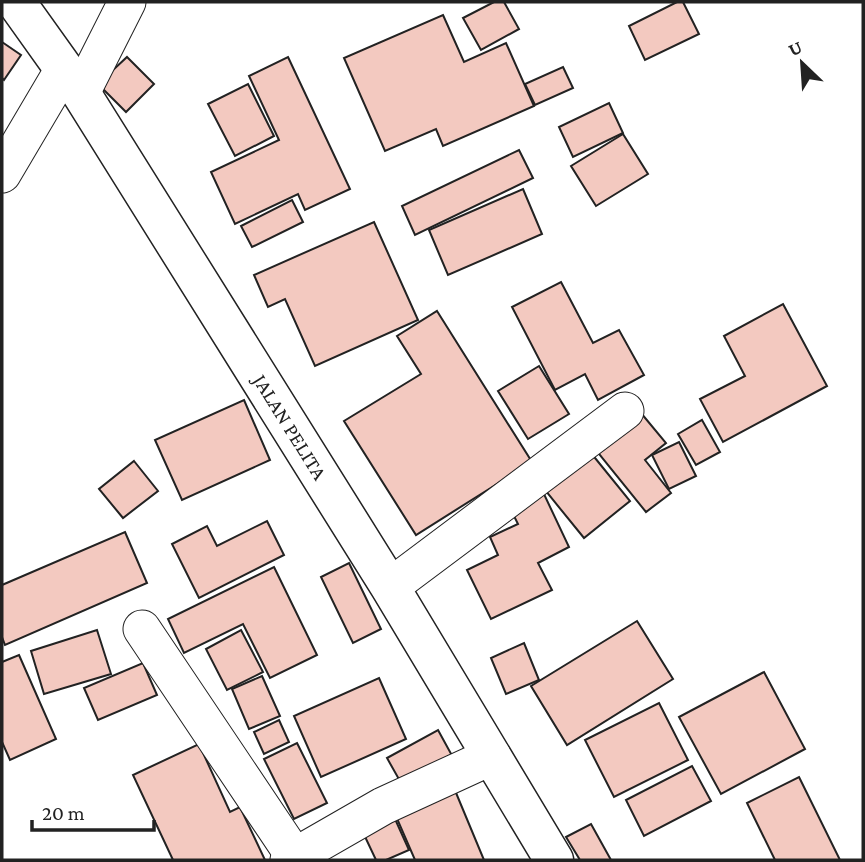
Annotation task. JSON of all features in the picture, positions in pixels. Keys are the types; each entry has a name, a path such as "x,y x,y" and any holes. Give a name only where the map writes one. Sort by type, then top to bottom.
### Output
{"street":[{"name":"JALAN PELITA","path":"16,2 72,81 390,587 554,860"},
{"path":"2,174 127,2"},
{"path":"390,587 625,411"},
{"path":"142,629 294,859 383,806 492,756"}],"building":[{"path":"494,2 504,2 519,29 481,50 463,18"},
{"path":"677,2 683,2 699,34 645,60 629,26"},
{"path":"443,15 464,62 506,43 534,106 443,146 436,129 385,151 344,58"},
{"path":"2,42 21,55 4,80 2,78"},
{"path":"127,57 154,84 126,112 98,84"},
{"path":"288,57 350,189 305,210 298,194 235,224 211,172 279,140 249,76"},
{"path":"563,67 573,88 535,105 525,84"},
{"path":"248,84 274,136 235,156 208,104"},
{"path":"609,103 623,133 573,157 559,127"},
{"path":"623,134 648,174 596,206 571,166"},
{"path":"519,150 533,178 415,235 402,206"},
{"path":"523,189 542,234 448,275 429,230"},
{"path":"292,200 303,222 252,247 241,226"},
{"path":"374,222 418,320 315,366 285,299 268,307 254,275"},
{"path":"561,282 593,343 619,330 644,375 598,400 585,374 555,390 512,307"},
{"path":"783,304 827,386 723,442 700,399 745,376 724,336"},
{"path":"437,311 532,462 416,535 344,421 421,374 397,336"},
{"path":"539,366 569,414 528,439 498,391"},
{"path":"244,400 270,460 182,500 155,440"},
{"path":"641,413 666,443 645,460 671,493 646,512 595,449"},
{"path":"702,420 720,452 696,465 678,434"},
{"path":"679,442 696,476 669,489 652,455"},
{"path":"591,453 630,501 584,538 545,490"},
{"path":"134,461 158,491 123,518 99,489"},
{"path":"543,492 569,547 538,563 552,590 491,619 467,570 498,555 490,537 518,524 510,508"},
{"path":"267,521 284,555 199,598 172,544 207,526 217,546"},
{"path":"125,532 147,583 5,645 2,637 2,585"},
{"path":"349,563 381,629 353,643 321,577"},
{"path":"274,567 317,655 270,678 243,624 184,653 168,619"},
{"path":"637,621 673,679 567,745 531,686"},
{"path":"97,630 111,674 44,694 31,651"},
{"path":"241,630 263,672 227,690 206,649"},
{"path":"524,643 539,680 506,694 491,658"},
{"path":"19,655 56,739 10,760 2,742 2,662"},
{"path":"143,663 157,695 98,720 84,688"},
{"path":"764,672 805,749 721,794 679,717"},
{"path":"262,676 280,716 249,729 232,689"},
{"path":"379,678 406,739 321,777 294,716"},
{"path":"659,703 688,760 614,797 585,740"},
{"path":"279,720 289,742 264,754 254,732"},
{"path":"438,730 455,761 405,790 387,758"},
{"path":"297,743 327,803 294,819 264,759"},
{"path":"199,744 230,812 240,807 265,860 173,860 133,775"},
{"path":"692,766 711,801 644,836 626,800"},
{"path":"799,777 840,860 775,860 747,803"},
{"path":"454,788 484,860 415,860 395,814"},
{"path":"391,810 409,850 386,860 376,860 359,824"},
{"path":"591,824 611,860 580,860 566,837"}]}
